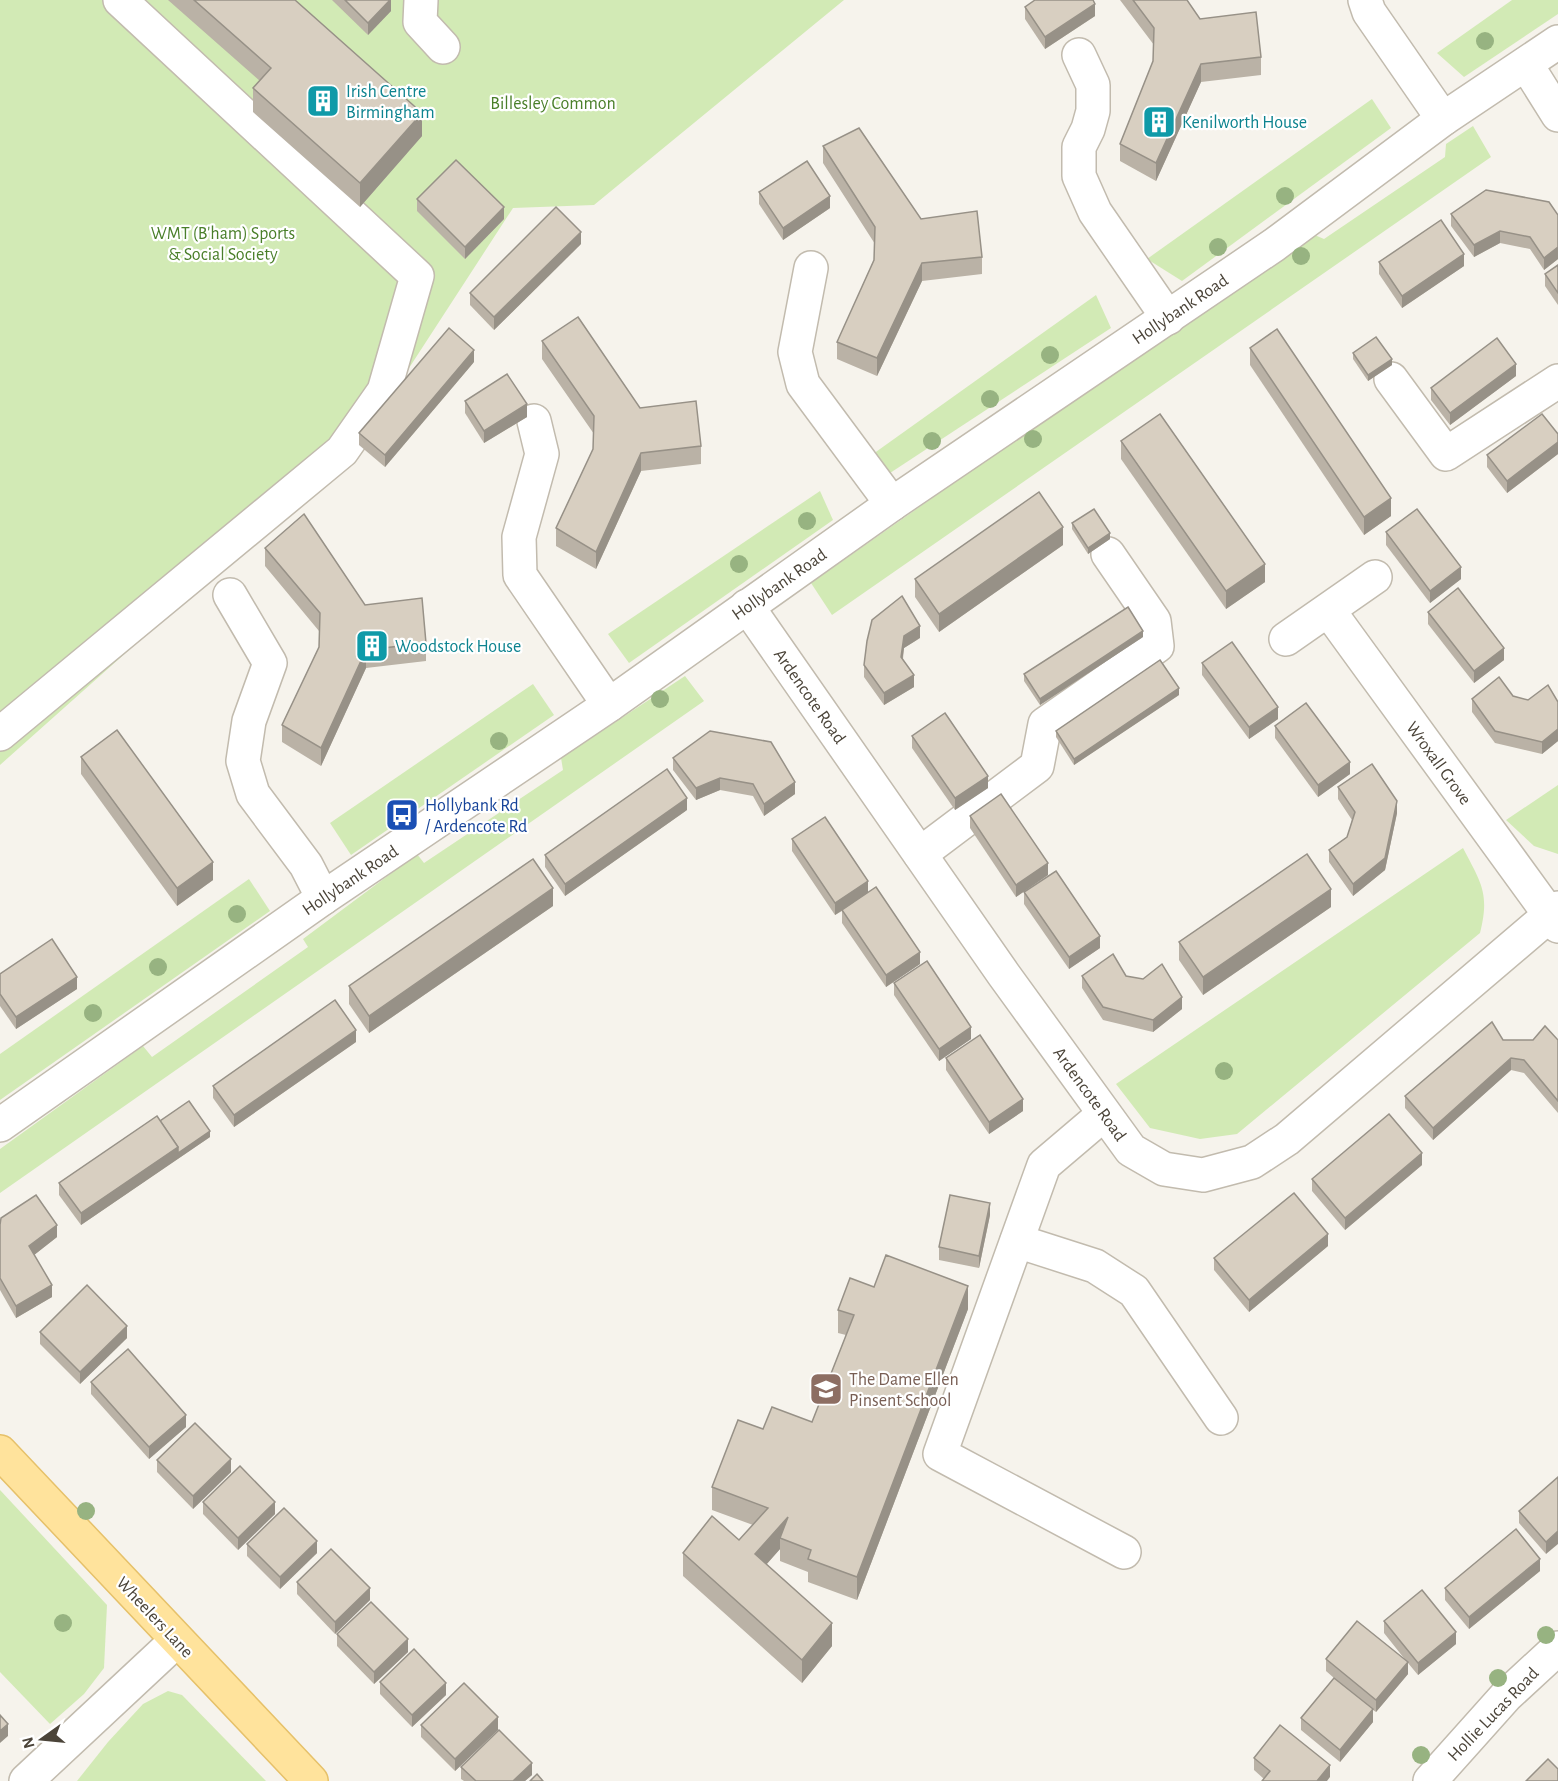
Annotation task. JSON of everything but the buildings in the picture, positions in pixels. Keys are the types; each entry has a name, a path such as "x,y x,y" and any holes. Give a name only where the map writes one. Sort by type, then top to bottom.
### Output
{"main road":[{"name":"Wheelers Lane","path":"0,1452 176,1641 311,1781"}],"street":[{"path":"0,734 342,451 384,391 417,276 120,0"},
{"path":"421,0 420,22 442,47"},
{"path":"1365,0 1370,12 1443,119"},
{"name":"Hollybank Road","path":"0,1125 323,898 609,705 892,504 1274,245 1443,119 1558,42"},
{"path":"1078,55 1093,85 1093,111 1088,129 1079,147 1079,176 1095,212 1167,318"},
{"path":"1526,64 1558,115"},
{"path":"811,268 795,352 803,384 892,504"},
{"path":"1391,379 1446,454 1558,381"},
{"path":"534,421 542,454 519,537 520,575 609,705"},
{"path":"920,854 1037,766 1045,724 1157,646 1154,621 1108,554"},
{"path":"1286,639 1375,577"},
{"path":"230,595 270,663 249,721 243,761 253,794 306,864 323,898"},
{"name":"Ardencote Road","path":"747,606 1104,1114 1131,1150 1164,1169 1203,1175 1252,1162 1287,1139 1555,917"},
{"name":"Wroxall Grove","path":"1329,611 1555,917"},
{"path":"1104,1114 1044,1165 940,1454 1124,1552"},
{"path":"1017,1240 1095,1266 1134,1292 1221,1419"},
{"path":"26,1781 176,1641"},
{"name":"Hollie Lucas Road","path":"1430,1781 1506,1696 1558,1648"}],"green space":[{"name":"WMT (B'ham) Sports & Social Society","path":"0,0 844,0 594,205 513,208 359,445 0,765"},
{"path":"1512,0 1558,0 1558,14 1464,77 1437,53"},
{"path":"1372,99 1391,128 1182,281 1147,259"},
{"path":"1473,126 1491,157 832,615 811,583 1310,233 1324,239 1445,157 1446,144"},
{"path":"1096,295 1111,328 887,475 873,454"},
{"path":"820,491 833,520 629,663 608,634"},
{"path":"685,676 704,701 0,1193 0,1149 143,1046 152,1057 308,947 303,939 417,854 424,863 563,770 561,758"},
{"path":"533,684 554,715 351,855 330,823"},
{"path":"1558,785 1558,854 1534,846 1506,820"},
{"path":"1463,848 1475,870 1484,898 1480,933 1237,1134 1200,1139 1150,1128 1116,1084"},
{"path":"249,879 270,911 0,1100 0,1054"},
{"path":"0,1490 107,1605 104,1668 84,1694 50,1724 0,1672"},
{"path":"168,1691 182,1695 266,1781 77,1781 108,1742 143,1704"}],"place":[{"name":"Irish Centre Birmingham","path":"323,101"},
{"name":"Kenilworth House","path":"1159,122"},
{"name":"Woodstock House","path":"372,646"},
{"name":"Hollybank Rd / Ardencote Rd","path":"402,815"},
{"name":"The Dame Ellen Pinsent School","path":"826,1389"}],"park label":[{"name":"Billesley Common","path":"553,103"}]}
